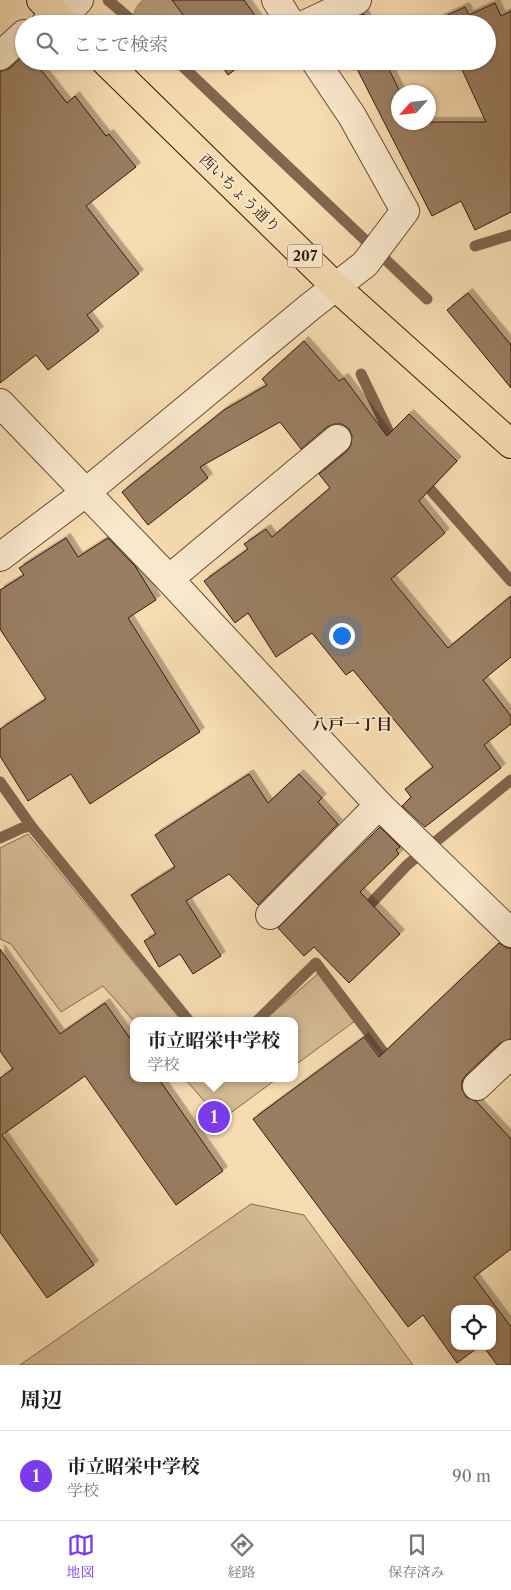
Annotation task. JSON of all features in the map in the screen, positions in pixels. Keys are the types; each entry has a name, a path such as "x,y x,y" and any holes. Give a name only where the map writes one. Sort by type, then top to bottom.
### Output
{"highway":[{"path":"41,0 60,15"},
{"name":"西いちょう通り","path":"114,70 336,287 511,444"}],"street":[{"path":"276,0 285,15"},
{"path":"325,15 357,0"},
{"path":"0,56 15,42"},
{"path":"0,557 85,493 336,287 373,253 405,211 352,116 321,70"},
{"path":"0,403 169,579 379,805 511,933"},
{"path":"169,579 337,439"},
{"path":"270,915 379,805"},
{"path":"477,1086 511,1054"}],"shaded area":[{"path":"28,834 179,1017 130,1017 103,986 61,1012 11,944 0,939 0,848"},
{"path":"319,973 355,1021 298,1063 298,1017 268,1017"},
{"path":"188,1082 273,1082 221,1120"},
{"path":"251,1204 304,1215 413,1365 20,1365"}],"building":[{"path":"172,0 244,0 255,15 183,15"},
{"path":"495,3 501,16 511,11 511,212 475,230 461,201 432,216 358,70 389,70 397,85 391,85 391,130 436,130 436,122 486,122 462,70 496,70 496,15 469,15"},
{"path":"465,7 469,15 448,15"},
{"path":"15,63 15,70 41,70 67,103 75,96 106,136 109,134 136,167 86,206 139,274 87,315 99,331 48,370 36,355 0,383 0,72 10,68"},
{"path":"224,70 234,70 228,75"},
{"path":"468,293 511,345 511,388 447,310"},
{"path":"304,341 339,381 344,378 387,436 409,414 457,461 419,501 445,533 391,579 448,648 511,596 511,657 483,680 511,716 511,724 484,745 501,768 425,827 402,806 411,797 405,789 433,767 353,670 346,675 312,633 276,657 248,613 235,623 204,581 248,549 244,544 266,529 272,537 330,488 319,474 347,451 351,445 352,436 349,429 342,424 334,424 327,427 301,449 280,422 200,467 208,478 148,525 122,492 224,410 267,385 262,379"},
{"path":"66,538 78,557 108,538 135,566 156,600 128,618 200,732 90,804 71,774 28,801 0,756 0,729 46,699 0,629 0,590 24,575 19,568"},
{"path":"249,774 268,803 299,774 322,798 318,802 338,824 258,905 229,874 186,901 221,956 193,974 180,954 159,967 144,941 156,934 131,895 175,867 155,835"},
{"path":"380,827 400,847 396,850 399,854 360,892 400,934 349,983 314,947 304,956 278,928"},
{"path":"499,943 507,948 511,948 511,1039 500,1043 466,1075 462,1081 462,1089 466,1097 476,1101 511,1139 511,1249 474,1277 495,1305 451,1305 451,1350 475,1350 457,1363 423,1315 408,1327 253,1119 364,1037 379,1057"},
{"path":"0,949 60,1034 105,1003 130,1038 130,1082 161,1082 223,1171 176,1205 85,1076 2,1135 94,1265 47,1298 0,1232 0,1078 13,1069 0,1051"},
{"path":"496,1307 511,1327 511,1365 497,1365 486,1350 496,1350"}],"waterway":[{"path":"108,0 126,15"},
{"path":"173,15 189,0"},
{"path":"186,70 427,299"},
{"path":"475,246 511,235"},
{"path":"361,374 396,447"},
{"path":"421,479 511,581"},
{"path":"361,914 407,865 511,780"},
{"path":"0,782 31,826"},
{"path":"0,838 31,826 186,1017"},
{"path":"261,1017 316,963 393,1065"}],"place":[{"name":"市立昭栄中学校","path":"214,1117"}],"district":[{"name":"八戸一丁目","path":"352,724"}]}
